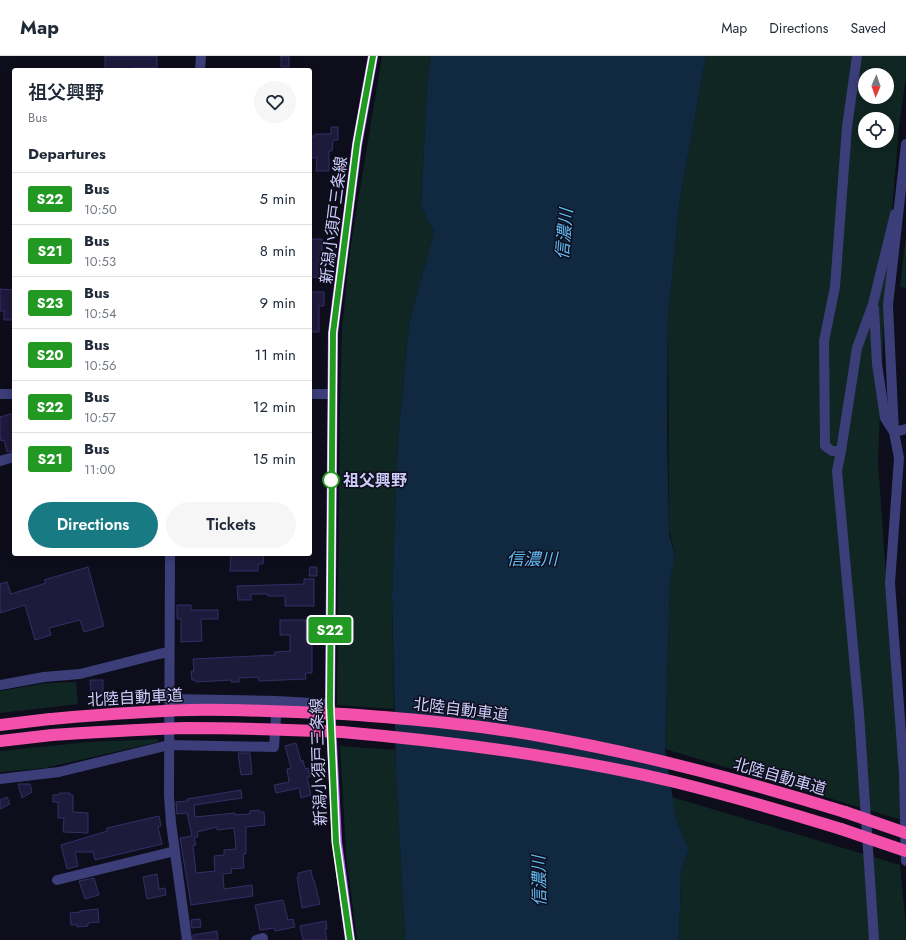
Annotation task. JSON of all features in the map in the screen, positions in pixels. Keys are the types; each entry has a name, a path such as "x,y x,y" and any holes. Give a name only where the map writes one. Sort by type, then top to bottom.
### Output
{"highway":[{"name":"北陸自動車道","path":"0,725 120,713 190,710 264,710 396,718 482,727 550,737 674,763 795,797 906,833"},
{"name":"北陸自動車道","path":"0,741 52,735 189,728 262,729 411,738 558,759 681,784 782,811 906,851"}],"main road":[{"name":"新潟小須戸三条線","path":"350,940 336,842 330,704 333,333 357,144 373,56"}],"street":[{"path":"200,68 201,56"},
{"path":"841,451 832,451 825,446 824,341 835,287 847,127 857,56"},
{"path":"906,144 888,305 894,432 898,458 890,583 904,774 906,861"},
{"path":"874,940 859,713 837,471 857,348 874,304 899,201"},
{"path":"874,304 877,364 885,418 894,432"},
{"path":"0,394 12,394"},
{"path":"312,394 332,394"},
{"path":"894,432 906,429"},
{"path":"0,461 12,458"},
{"path":"170,556 169,796 187,940"},
{"path":"0,685 44,677 80,674 169,652"},
{"path":"169,699 277,701 330,704"},
{"path":"0,779 59,772 169,745 274,747 277,701"},
{"path":"57,880 175,851"}],"green space":[{"path":"382,56 431,56 427,85 421,207 434,232 409,323 398,441 392,595 394,709 337,705 342,329 350,250"},
{"path":"706,56 906,56 906,76 899,127 885,295 878,461 905,821 665,749 670,581 675,556 669,530 668,317 680,199"},
{"path":"906,236 906,288 900,287"},
{"path":"76,682 78,704 0,713 0,691 47,683"},
{"path":"158,739 158,742 45,768 0,772 0,751 89,742"},
{"path":"340,746 395,750 405,940 357,940 346,854"},
{"path":"672,797 900,865 906,940 679,940 681,872 689,849 676,819"}],"water":[{"name":"信濃川","path":"431,56 706,56 680,199 668,317 667,425 669,534 675,556 670,581 665,749 676,819 689,849 681,872 679,940 405,940 396,771 392,595 398,441 409,323 434,232 421,207 427,85"}],"building":[{"path":"105,56 157,56 157,68 105,68"},
{"path":"281,56 289,56 289,67 281,67"},
{"path":"331,127 338,127 338,140 333,140 332,151 329,151 329,171 316,171 317,158 312,158 312,136 315,136 315,134 331,134"},
{"path":"312,239 322,239 322,259 326,259 325,278 312,277"},
{"path":"0,289 12,290 12,320 4,320 4,311 0,311"},
{"path":"312,292 324,292 324,306 319,306 319,332 312,332"},
{"path":"12,414 12,451 7,452 4,440 1,441 0,417"},
{"path":"231,556 264,556 263,564 258,564 258,571 230,571"},
{"path":"88,567 104,626 84,632 80,620 49,628 51,635 35,640 25,605 0,613 0,584 7,582 11,594 46,583 44,580"},
{"path":"310,567 317,567 317,576 309,576"},
{"path":"304,579 314,579 314,606 285,606 285,596 268,596 268,594 251,594 251,600 238,600 237,586 304,584"},
{"path":"177,605 191,605 191,610 218,610 218,619 201,619 202,641 181,642 181,619 177,619"},
{"path":"280,620 306,620 306,640 312,640 312,673 305,673 306,679 259,681 258,677 239,678 239,682 231,682 231,680 196,682 195,680 192,680 191,671 194,671 193,659 275,655 275,652 290,651 290,635 280,635"},
{"path":"90,680 103,680 103,697 91,697"},
{"path":"296,743 301,761 303,760 305,769 308,768 310,777 307,777 311,795 301,798 299,788 276,793 274,785 289,782 287,769 291,768 285,746"},
{"path":"238,753 250,753 252,774 241,775"},
{"path":"18,784 30,784 32,792 22,798"},
{"path":"241,790 242,798 194,805 195,817 235,813 235,815 250,814 250,811 259,810 260,812 264,812 265,825 246,827 246,854 243,854 244,868 231,869 232,873 223,874 224,889 252,885 253,896 191,905 180,838 192,836 187,813 177,814 176,802 188,801 187,799","holes":["217,827 217,830 234,828 236,849 224,850 224,855 214,856 215,871 196,873 193,845 196,845 194,837 198,837 197,832"]},
{"path":"59,793 70,793 70,795 73,795 73,812 88,813 88,833 63,832 64,818 58,818 58,802 53,802 53,795 59,795"},
{"path":"7,797 10,804 0,809 0,800"},
{"path":"159,816 161,826 158,827 162,844 95,860 93,852 75,852 78,866 67,869 61,845 107,831 107,828"},
{"path":"311,870 320,904 302,908 297,877 299,876 298,873"},
{"path":"157,874 159,889 165,888 166,895 147,899 143,877"},
{"path":"94,878 99,895 85,899 79,881"},
{"path":"283,900 288,920 293,919 295,927 275,931 274,928 260,930 255,905"},
{"path":"98,909 99,922 88,923 88,926 77,927 77,925 71,925 70,913"},
{"path":"200,919 201,927 192,928 191,920"},
{"path":"326,921 327,929 325,929 327,940 303,940 300,926"},
{"path":"217,931 218,940 193,940 193,935"}],"bus line":[{"name":"S22","path":"350,940 336,842 330,704 333,333 357,144 373,56"}],"place":[{"name":"祖父興野","path":"331,480"}]}
